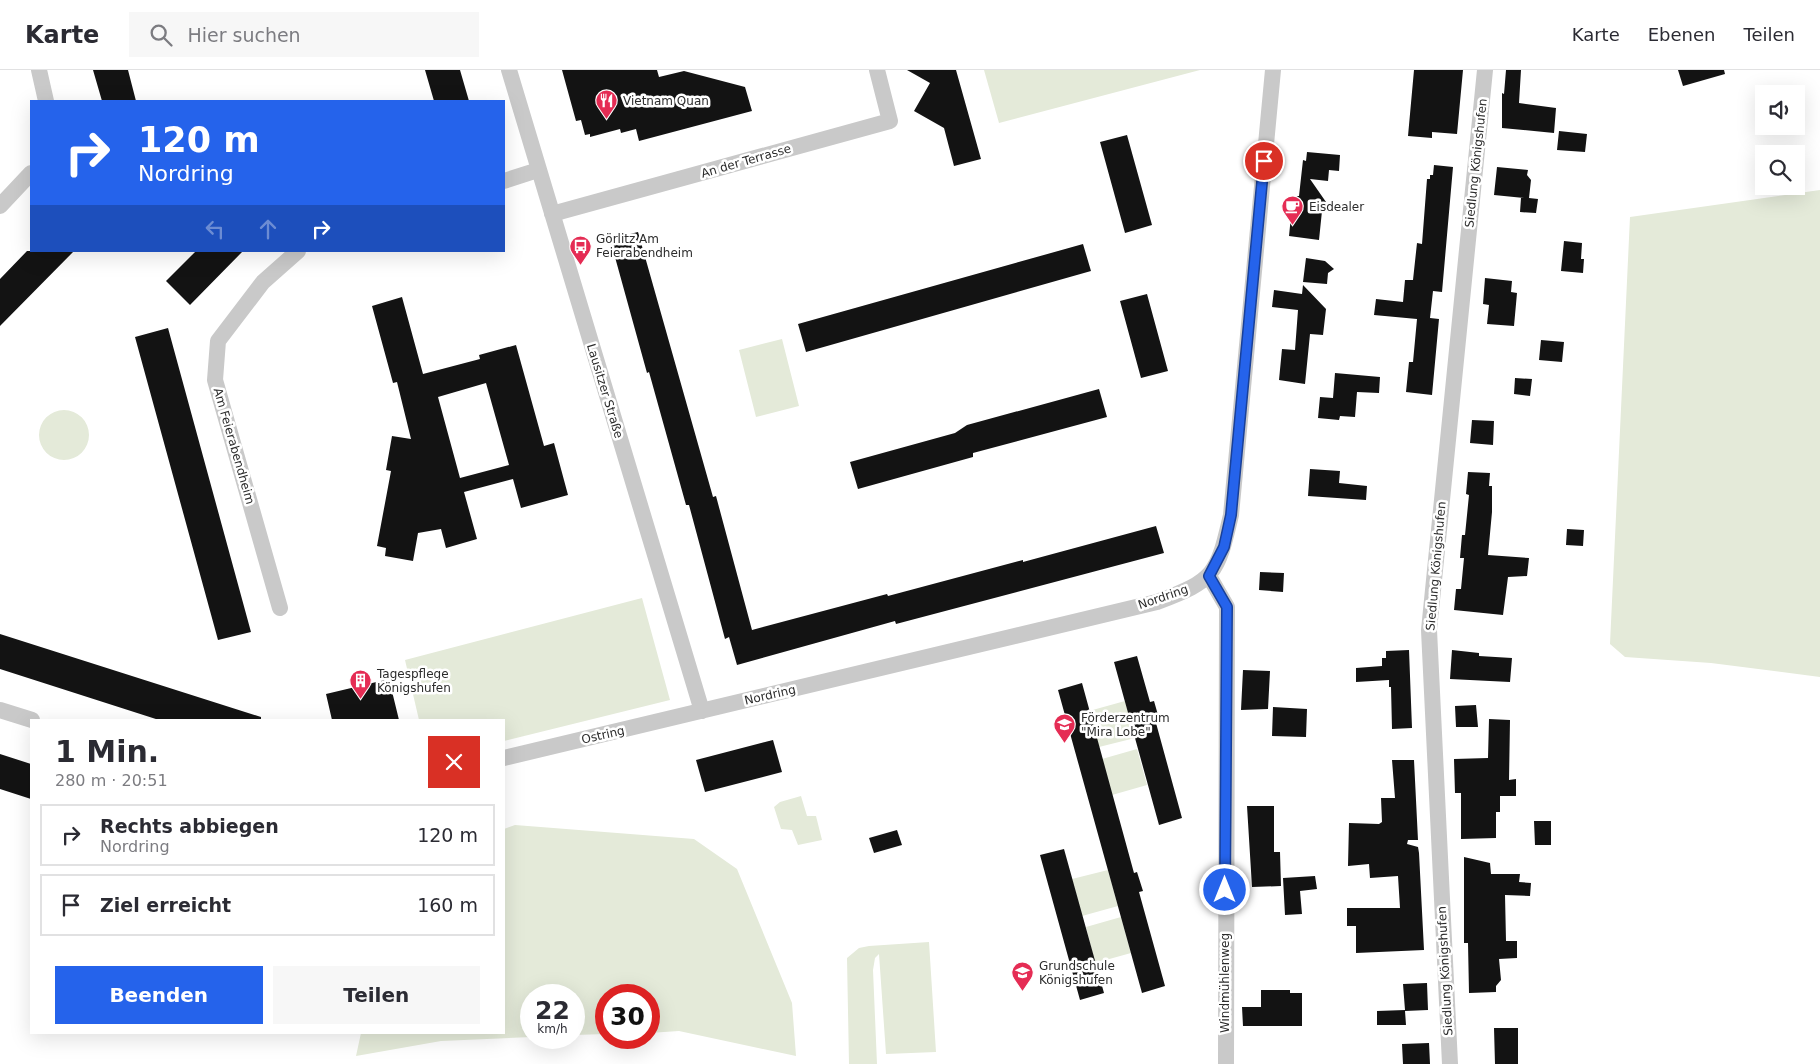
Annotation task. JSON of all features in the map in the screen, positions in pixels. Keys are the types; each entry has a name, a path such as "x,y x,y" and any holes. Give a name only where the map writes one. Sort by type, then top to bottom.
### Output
{"street":[{"path":"39,70 46,100"},
{"name":"Lausitzer Straße","path":"509,70 702,711"},
{"name":"An der Terrasse","path":"552,214 890,121 877,70"},
{"path":"1209,576 1224,547 1231,515 1273,70"},
{"name":"Siedlung Königshufen","path":"1450,1064 1429,630 1485,70"},
{"path":"505,181 538,170"},
{"path":"0,206 30,175"},
{"name":"Am Feierabendheim","path":"280,608 215,380 218,341 263,282 297,252"},
{"name":"Nordring","path":"702,711 1157,602 1192,587 1209,576"},
{"name":"Windmühlenweg","path":"1209,576 1227,607 1226,1064"},
{"path":"0,710 30,719"},
{"name":"Ostring","path":"505,758 702,711"}],"green space":[{"path":"984,70 1200,70 999,123"},
{"path":"1820,190 1820,677 1711,663 1625,657 1610,644 1630,217 1785,195 1805,195 1805,192"},
{"path":"782,339 799,406 756,417 739,350"},
{"path":"59,410 69,410 82,417 89,430 89,440 82,453 69,460 59,460 50,456 43,449 39,440 39,430 43,421 50,414"},
{"path":"642,598 670,700 505,741 505,719 419,719 405,660"},
{"path":"1125,701 1135,738 1099,747 1089,711"},
{"path":"1137,749 1147,785 1112,795 1102,759"},
{"path":"801,796 807,816 816,816 822,840 798,845 792,830 781,829 774,807 780,802"},
{"path":"515,825 694,839 737,869 792,1003 796,1056 679,1031 660,1032 660,984 595,984 595,1034 585,1035 585,984 520,984 520,1037 441,1041 356,1056 361,1034 505,1034 505,829"},
{"path":"1108,870 1118,906 1082,916 1072,879"},
{"path":"1121,917 1131,953 1095,963 1086,927"},
{"path":"929,942 936,1052 886,1054 879,954 875,958 873,970 877,1064 849,1064 847,958 859,948 869,946"}],"building":[{"path":"93,70 128,70 136,100 102,100"},
{"path":"425,70 460,70 469,100 434,100"},
{"path":"562,70 657,70 659,77 684,71 745,87 752,111 639,141 636,129 621,133 620,129 590,137 590,134 585,135 581,120 576,121"},
{"path":"907,70 956,70 981,159 954,166 944,128 914,111 930,83"},
{"path":"1414,70 1463,70 1457,134 1432,132 1432,138 1408,136"},
{"path":"1506,70 1521,70 1519,103 1556,108 1554,133 1502,128 1502,93 1504,94"},
{"path":"1678,70 1724,70 1725,74 1683,86"},
{"path":"1559,131 1587,134 1585,152 1557,150"},
{"path":"1127,135 1152,225 1125,233 1100,142"},
{"path":"1307,152 1340,155 1339,171 1329,170 1328,181 1310,179 1326,202 1325,208 1322,211 1319,240 1289,236 1293,196 1299,196 1303,160 1306,161"},
{"path":"1434,165 1453,167 1442,292 1433,291 1430,318 1439,319 1432,395 1406,392 1409,362 1413,362 1417,319 1374,315 1376,299 1403,302 1405,280 1413,280 1417,243 1422,244 1427,179 1430,179 1430,175 1433,175"},
{"path":"1497,167 1528,170 1527,175 1531,180 1529,198 1538,199 1536,213 1520,212 1521,198 1524,198 1494,195"},
{"path":"638,232 713,497 716,496 752,630 887,594 888,596 1023,560 1023,562 1156,526 1164,553 896,624 895,621 737,665 729,637 725,639 689,505 686,505 610,239"},
{"path":"1564,241 1582,243 1581,259 1584,259 1583,273 1561,271"},
{"path":"1083,244 1091,271 806,352 798,324"},
{"path":"27,251 73,252 0,326 0,279"},
{"path":"195,252 242,252 190,305 166,281"},
{"path":"1306,258 1325,261 1334,269 1328,273 1327,284 1303,282"},
{"path":"1485,278 1512,281 1511,292 1517,293 1514,326 1487,324 1489,305 1483,304"},
{"path":"1303,285 1326,309 1323,335 1310,334 1305,384 1279,380 1282,349 1295,350 1298,310 1272,307 1274,290 1302,294"},
{"path":"1147,294 1168,371 1141,378 1120,301"},
{"path":"402,297 423,374 480,359 479,355 516,345 544,446 554,443 568,495 521,508 513,479 464,492 477,539 446,548 441,529 418,533 413,561 385,556 386,548 377,546 391,471 386,470 392,436 411,439 397,382 393,383 372,306","holes":["486,383 509,465 460,478 438,397"]},
{"path":"168,328 251,632 218,640 135,337"},
{"path":"1541,340 1564,342 1562,362 1539,360"},
{"path":"1335,373 1380,377 1379,393 1357,392 1355,417 1340,416 1339,420 1318,418 1320,397 1333,398"},
{"path":"1515,378 1532,379 1530,396 1514,394"},
{"path":"1099,389 1107,417 973,453 973,457 858,489 850,462 955,433 967,425"},
{"path":"1472,420 1494,421 1493,445 1470,443"},
{"path":"1310,469 1340,471 1339,483 1367,486 1366,500 1308,496"},
{"path":"1468,472 1490,473 1489,486 1492,486 1492,512 1488,555 1529,558 1527,576 1508,577 1503,615 1454,610 1456,589 1461,589 1464,558 1460,558 1462,535 1465,535 1469,495 1466,494"},
{"path":"1567,529 1584,530 1583,546 1566,545"},
{"path":"1260,572 1284,573 1283,592 1259,590"},
{"path":"0,634 261,717 261,719 156,719 0,669"},
{"path":"1409,650 1412,728 1392,729 1391,687 1389,687 1389,680 1356,682 1356,668 1382,666 1382,658 1386,658 1386,651"},
{"path":"1452,650 1479,653 1479,656 1512,658 1510,682 1450,679"},
{"path":"1137,656 1150,702 1154,701 1160,722 1156,723 1182,818 1159,825 1114,662"},
{"path":"1243,670 1270,671 1268,709 1241,710"},
{"name":"Tagespflege Königshufen","path":"389,679 399,719 332,719 326,694"},
{"path":"1082,683 1134,873 1137,872 1143,891 1139,892 1165,986 1142,993 1058,690"},
{"path":"1476,705 1478,727 1456,727 1455,706"},
{"path":"1273,707 1307,709 1306,737 1272,736"},
{"path":"1489,719 1510,720 1509,780 1516,779 1516,796 1500,796 1500,812 1496,812 1496,838 1461,839 1461,793 1455,793 1454,759 1488,758"},
{"path":"773,740 782,772 705,792 696,760"},
{"path":"0,754 30,764 30,799 0,789"},
{"path":"1392,760 1414,760 1418,840 1408,840 1407,844 1418,847 1419,853 1424,950 1356,953 1356,926 1347,926 1347,908 1400,908 1398,876 1370,878 1369,864 1348,866 1349,823 1379,824 1382,822 1381,798 1395,798"},
{"path":"1247,806 1274,806 1274,852 1280,852 1281,886 1252,887"},
{"path":"1534,821 1551,821 1551,845 1535,845"},
{"path":"897,830 902,845 874,853 869,838"},
{"path":"1064,849 1104,993 1080,1000 1040,855"},
{"path":"1464,857 1490,863 1491,874 1520,874 1519,882 1531,883 1530,896 1505,895 1506,941 1517,941 1517,958 1499,959 1501,980 1496,986 1496,992 1469,993 1468,943 1464,943"},
{"path":"1315,876 1317,889 1300,891 1302,914 1285,915 1283,878"},
{"path":"1427,983 1428,1010 1405,1011 1406,1025 1377,1025 1377,1011 1405,1010 1403,984"},
{"path":"1261,990 1290,990 1290,993 1302,993 1302,1026 1243,1026 1242,1007 1261,1007"},
{"path":"1494,1028 1518,1028 1518,1064 1495,1064"},
{"path":"1429,1043 1430,1064 1403,1064 1402,1044"}],"place":[{"name":"Vietnam Quan","path":"607,120"},
{"name":"Eisdealer","path":"1293,226"},
{"name":"Görlitz Am Feierabendheim","path":"580,265"},
{"name":"Tagespflege Königshufen","path":"361,700"},
{"name":"Förderzentrum \"Mira Lobe\"","path":"1065,744"},
{"name":"Grundschule Königshufen","path":"1023,992"}],"route":[{"path":"1225,890 1227,607 1209,576 1216,566 1224,547 1231,515 1264,161"}]}
